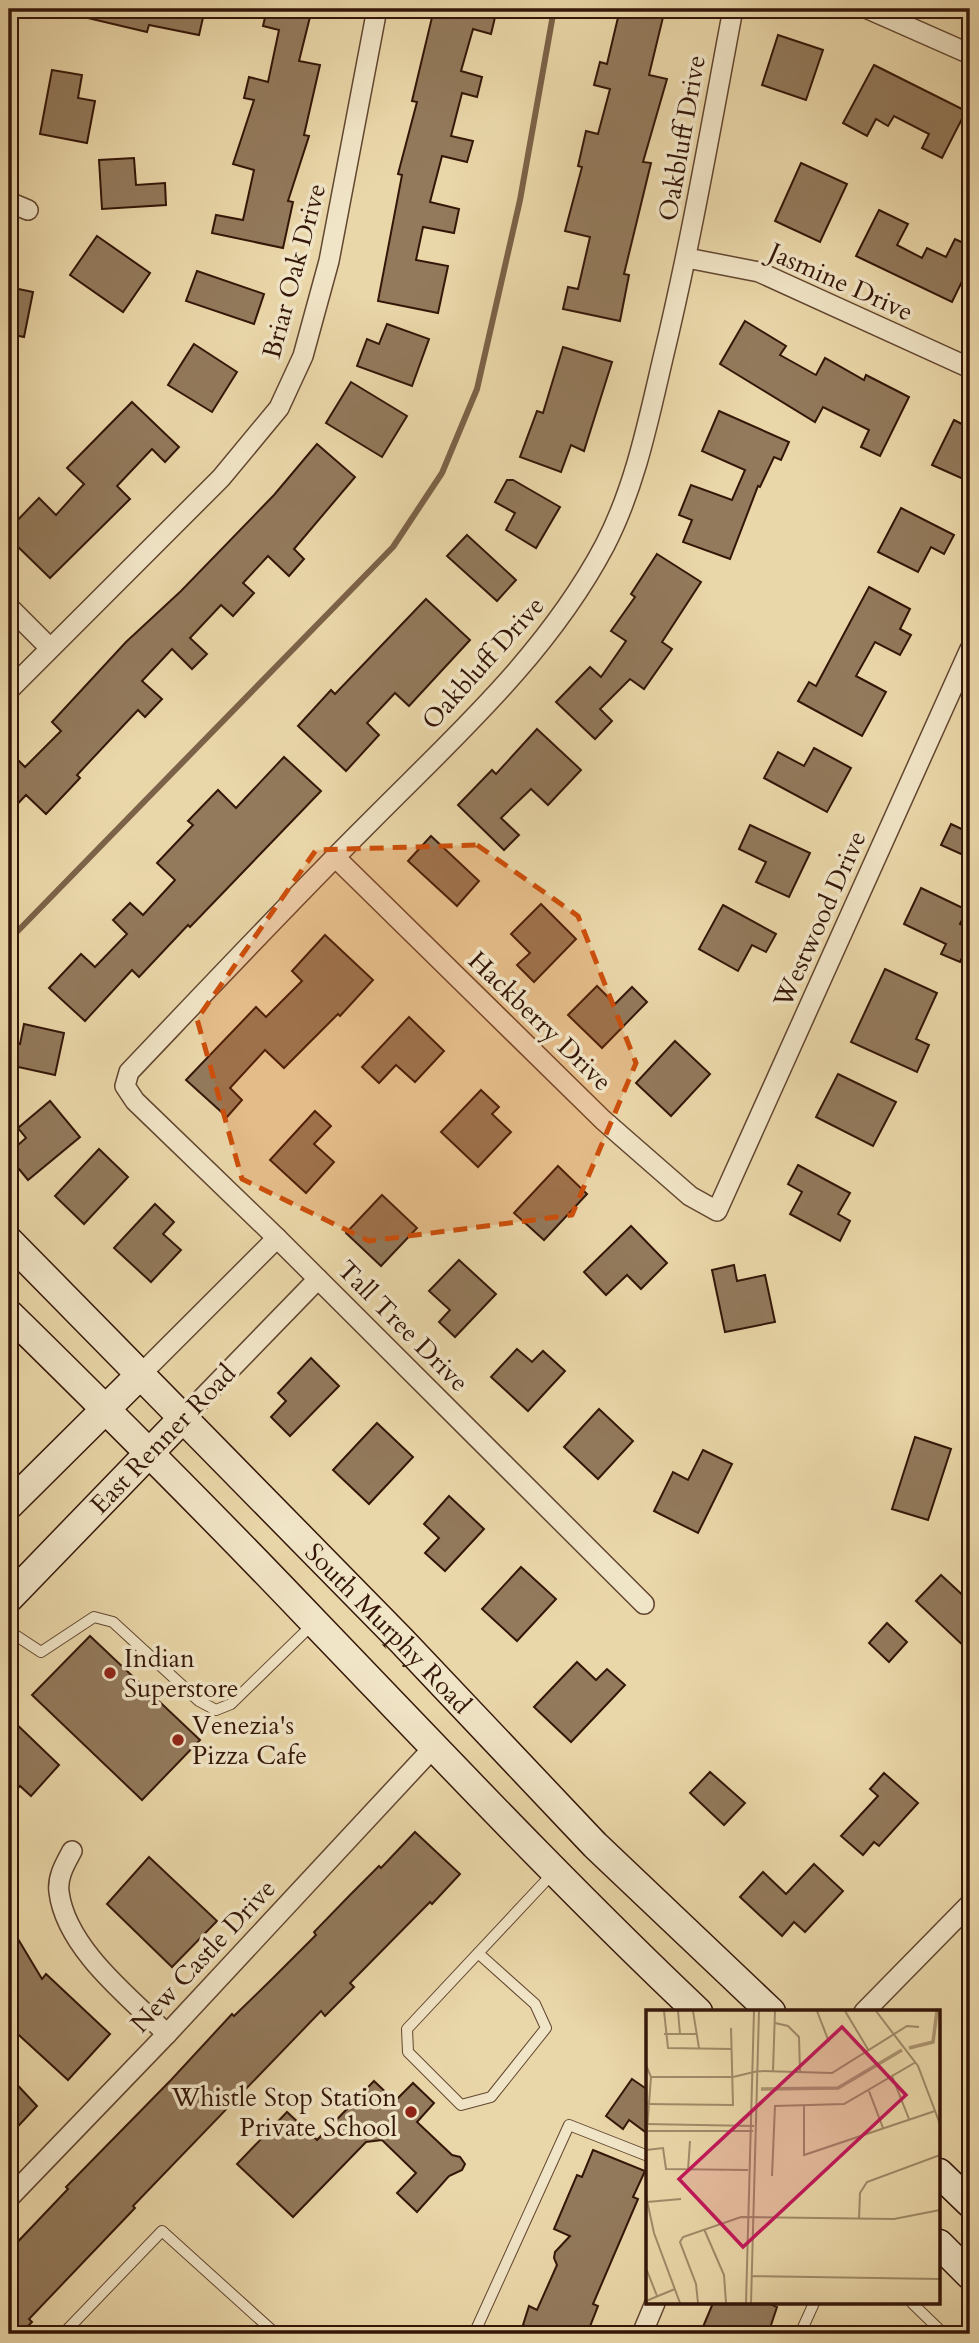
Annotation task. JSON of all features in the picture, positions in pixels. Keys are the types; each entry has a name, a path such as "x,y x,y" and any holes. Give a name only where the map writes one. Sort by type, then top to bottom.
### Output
{"main road":[{"name":"South Murphy Road","path":"9,1241 401,1640 595,1845 769,2010"},
{"name":"South Murphy Road","path":"9,1314 106,1409 554,1872 696,2010"},
{"path":"9,1505 141,1374"},
{"name":"East Renner Road","path":"9,1598 184,1417"},
{"path":"940,2174 970,2203"},
{"path":"940,2245 970,2275"}],"street":[{"name":"Briar Oak Drive","path":"9,690 221,478 279,408 303,356 329,261 377,9"},
{"name":"Oakbluff Drive","path":"125,1086 129,1072 532,656 570,604 606,543 638,465 687,258 733,9"},
{"path":"868,9 970,54"},
{"path":"9,202 28,210"},
{"name":"Jasmine Drive","path":"687,258 759,272 970,368"},
{"path":"9,607 50,648"},
{"name":"Westwood Drive","path":"717,1211 970,649"},
{"name":"Hackberry Drive","path":"335,857 603,1120 690,1196 717,1211"},
{"name":"Tall Tree Drive","path":"125,1086 135,1101 277,1238 643,1604"},
{"path":"141,1374 277,1238"},
{"name":"East Renner Road","path":"184,1417 318,1279"},
{"name":"New Castle Drive","path":"9,2198 167,2034 433,1748"},
{"path":"72,1851 60,1872 59,1892 72,1932 107,1976 167,2034"},
{"path":"866,2010 970,1904"},
{"path":"642,2334 655,2304"}],"lane":[{"path":"9,1631 41,1652 94,1617 113,1622 199,1701 216,1710 231,1704 314,1622"},
{"path":"478,1953 535,2004 546,2028 491,2097 461,2105 408,2052 407,2029 478,1953 554,1872"},
{"path":"474,2334 569,2125 646,2155"},
{"path":"63,2334 162,2231 276,2334"},
{"path":"800,2334 814,2304"},
{"path":"913,2304 944,2334"}],"highlighted area":[{"path":"477,845 578,916 636,1063 572,1215 369,1241 242,1179 197,1019 316,850"}],"building":[{"path":"75,9 205,9 199,35 149,25 147,32 75,15"},
{"path":"267,9 312,9 299,61 320,65 304,135 309,136 288,201 293,202 283,248 212,233 216,215 243,220 254,170 233,164 254,100 244,98 249,77 268,82 279,30 263,26"},
{"path":"434,9 497,9 491,34 473,29 461,71 482,77 477,97 462,93 451,136 473,141 467,162 442,156 430,202 459,209 454,233 423,227 416,260 448,266 438,313 378,301 402,175 398,174 417,102 412,101"},
{"path":"620,9 665,9 649,75 667,79 643,162 651,163 624,274 629,275 620,321 563,309 568,287 578,289 590,237 565,231 582,167 578,166 586,131 598,134 610,89 594,85 600,62 607,64"},
{"path":"778,35 823,50 806,100 762,85"},
{"path":"874,65 966,111 942,158 922,148 929,134 894,116 888,126 876,119 867,136 843,123"},
{"path":"52,70 82,75 78,98 95,101 87,143 40,134"},
{"path":"134,158 136,185 165,183 166,205 102,209 99,160"},
{"path":"801,163 847,184 820,242 775,221"},
{"path":"879,210 908,224 897,245 922,258 927,248 946,257 955,239 970,246 970,265 952,302 856,256"},
{"path":"97,236 150,273 123,312 70,275"},
{"path":"197,271 264,294 254,324 186,301"},
{"path":"9,287 33,292 24,337 9,334"},
{"path":"745,321 786,346 780,355 816,375 825,358 864,380 866,375 909,397 880,456 861,447 869,430 823,407 815,422 720,364"},
{"path":"387,324 429,339 412,386 357,366 367,339 379,344"},
{"path":"194,344 237,372 212,412 168,385"},
{"path":"563,347 612,362 584,451 571,445 561,472 520,457 537,411 543,413"},
{"path":"351,382 407,416 382,457 326,423"},
{"path":"132,402 179,447 165,462 152,449 117,486 130,499 50,578 9,538 9,529 39,498 56,515 84,484 67,468"},
{"path":"719,411 789,442 781,460 774,457 760,487 758,486 730,559 683,542 692,520 679,515 691,485 732,500 745,470 702,451"},
{"path":"954,420 970,428 970,482 932,465"},
{"path":"317,444 355,477 294,549 304,559 289,576 268,556 243,583 254,593 233,616 221,605 190,638 207,654 192,669 172,649 142,681 162,699 145,717 138,710 77,775 80,778 46,814 26,795 9,813 9,751 25,767 61,731 52,722 126,642 181,591 274,495"},
{"path":"507,480 513,480 560,507 536,548 506,530 515,513 495,502"},
{"path":"901,508 954,535 944,554 931,547 918,572 878,552"},
{"path":"467,535 516,580 497,601 447,556"},
{"path":"657,554 701,582 662,642 672,649 644,689 630,679 600,709 612,721 595,739 556,702 590,667 601,677 626,641 611,631 635,597 631,594"},
{"path":"869,587 910,609 900,629 911,635 900,655 875,642 856,676 886,692 862,736 798,701 809,682 816,686"},
{"path":"426,599 470,640 409,706 395,693 367,723 379,735 346,771 298,726 331,690 335,694"},
{"path":"537,729 581,770 548,805 531,789 501,818 519,835 504,850 458,805 492,770 496,774"},
{"path":"814,748 851,768 827,812 764,778 778,752 804,766"},
{"path":"284,757 321,791 139,977 132,970 85,1021 49,988 81,954 95,967 127,934 113,920 130,903 143,915 175,880 157,863 193,825 188,821 218,790 236,808"},
{"path":"951,824 970,833 970,858 941,845"},
{"path":"750,825 810,853 789,897 756,882 766,862 739,849"},
{"path":"431,836 479,881 457,906 408,861"},
{"path":"921,888 967,910 960,924 970,928 970,941 960,962 941,954 946,944 904,924"},
{"path":"541,904 576,939 534,982 517,965 530,953 511,934"},
{"path":"723,905 776,934 766,952 752,945 738,971 699,949"},
{"path":"325,935 373,980 340,1016 338,1014 284,1068 265,1050 230,1088 242,1100 227,1117 186,1080 256,1007 266,1017 302,981 292,971"},
{"path":"885,969 937,993 916,1039 929,1045 917,1072 851,1042"},
{"path":"597,986 615,1004 632,987 647,1002 602,1048 568,1015"},
{"path":"409,1017 444,1051 415,1082 396,1065 379,1083 362,1067"},
{"path":"24,1024 64,1033 55,1075 9,1065 9,1042 20,1044"},
{"path":"675,1041 710,1074 671,1116 636,1083"},
{"path":"838,1074 896,1102 873,1146 816,1117"},
{"path":"481,1090 499,1107 492,1114 511,1132 478,1167 441,1132"},
{"path":"50,1101 80,1137 28,1180 9,1157 9,1153 26,1138 18,1128"},
{"path":"315,1111 331,1126 314,1144 334,1162 306,1193 270,1160"},
{"path":"99,1149 128,1177 84,1224 55,1196"},
{"path":"798,1165 850,1193 838,1214 850,1221 840,1241 790,1214 802,1192 788,1184"},
{"path":"558,1166 587,1194 544,1240 514,1213"},
{"path":"382,1195 417,1228 381,1266 346,1233"},
{"path":"155,1204 174,1222 163,1234 181,1250 151,1282 114,1248"},
{"path":"631,1226 667,1263 641,1289 627,1275 606,1295 584,1272"},
{"path":"459,1260 496,1294 455,1337 439,1322 450,1310 429,1291"},
{"path":"734,1265 737,1281 765,1275 775,1322 725,1332 712,1270"},
{"path":"517,1349 532,1362 543,1351 565,1371 528,1411 491,1377"},
{"path":"311,1358 339,1386 290,1436 271,1417 286,1401 278,1393"},
{"path":"599,1409 633,1441 598,1479 564,1447"},
{"path":"377,1423 413,1457 369,1504 333,1470"},
{"path":"915,1437 951,1449 928,1520 892,1509"},
{"path":"703,1450 732,1464 698,1533 654,1511 673,1472 688,1480"},
{"path":"449,1496 484,1529 445,1571 425,1553 439,1538 424,1524"},
{"path":"521,1567 556,1599 517,1641 482,1609"},
{"path":"941,1575 970,1602 970,1652 916,1601"},
{"path":"887,1623 907,1642 889,1662 869,1643"},
{"path":"90,1636 200,1740 142,1800 32,1695"},
{"path":"577,1662 596,1680 607,1669 625,1685 571,1742 534,1707"},
{"path":"9,1717 59,1765 31,1796 20,1786 9,1797"},
{"path":"710,1772 745,1803 724,1825 690,1793"},
{"path":"884,1773 918,1803 879,1846 874,1842 863,1855 841,1836 878,1796 870,1789"},
{"path":"415,1832 460,1874 350,1983 354,1987 325,2016 321,2011 133,2206 135,2208 29,2319 32,2322 20,2334 9,2334 9,2251 68,2189 66,2187 232,2014 234,2016 272,1979 316,1935 314,1932"},
{"path":"149,1857 217,1921 172,1967 107,1904"},
{"path":"814,1864 843,1891 805,1932 794,1922 782,1936 740,1897 763,1872 786,1894"},
{"path":"9,1924 42,1979 46,1974 110,2034 68,2080 9,2026"},
{"path":"9,2076 37,2106 9,2136"},
{"path":"632,2079 646,2089 646,2133 629,2120 623,2129 606,2116"},
{"path":"374,2081 395,2101 413,2083 434,2103 417,2122 465,2164 462,2170 449,2176 417,2212 397,2193 416,2173 382,2140 366,2142 293,2217 237,2164 287,2112 317,2140"},
{"path":"593,2150 645,2171 633,2197 638,2199 593,2304 598,2306 587,2334 543,2334 523,2325 529,2306 537,2310 557,2265 555,2252 570,2236 554,2229 577,2175 582,2177"},
{"path":"713,2304 770,2304 777,2307 768,2334 700,2334"}],"waterway":[{"path":"9,940 393,547 442,473 477,389 520,200 554,9"}],"place":[{"name":"Indian Superstore","path":"110,1673"},
{"name":"Venezia's Pizza Cafe","path":"178,1740"},
{"name":"Whistle Stop Station Private School","path":"411,2112"}]}
